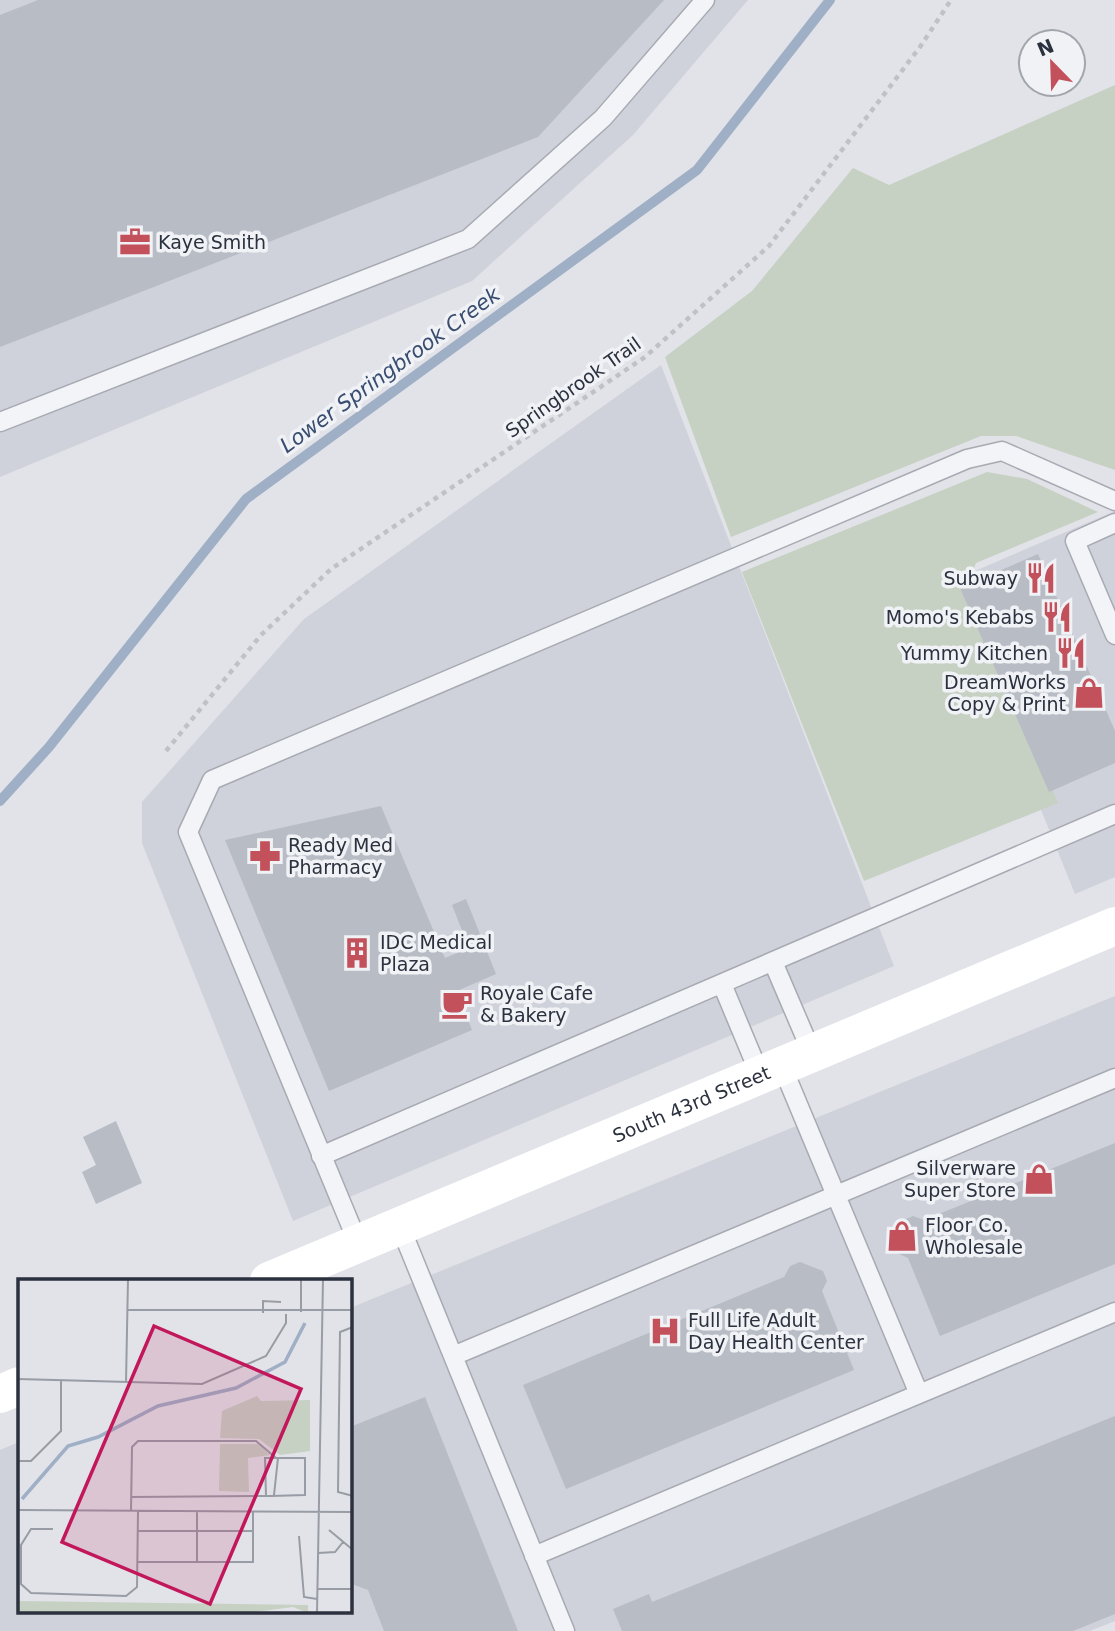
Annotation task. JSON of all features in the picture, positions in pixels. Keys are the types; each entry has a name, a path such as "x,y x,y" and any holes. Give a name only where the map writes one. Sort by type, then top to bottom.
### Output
{"main road":[{"name":"South 43rd Street","path":"274,1279 1115,926"},
{"path":"0,1394 18,1386"}],"lane":[{"path":"0,422 468,239 603,118 705,0"},
{"path":"358,1243 188,832 212,780 967,458 1002,451 1115,501"},
{"path":"1115,523 1074,541 1115,635"},
{"path":"321,1156 1115,814"},
{"path":"773,962 784,1065"},
{"path":"722,984 784,1065 919,1394"},
{"path":"453,1356 1115,1078"},
{"path":"400,1226 565,1631"},
{"path":"534,1556 1115,1312"}],"path":[{"name":"Springbrook Trail","path":"166,751 261,635 331,569 645,356 769,246 920,47 951,0"}],"shaded area":[{"name":"Kaye Smith","path":"0,0 748,0 633,135 472,281 0,477"},
{"path":"661,365 894,966 293,1221 142,843 142,802 304,619"},
{"path":"1115,511 1115,877 1075,894 949,582"},
{"path":"1115,996 1115,1621 1090,1631 0,1631 0,1450 18,1442 18,1614 352,1614 352,1307"}],"green space":[{"path":"1115,85 1115,470 1016,436 981,436 731,537 665,357 752,291 853,168 889,185"},
{"path":"987,472 1027,479 1098,512 976,563 966,589 1058,803 864,881 742,572"}],"building":[{"name":"Kaye Smith","path":"38,0 664,0 538,137 0,347 0,15"},
{"path":"1038,554 1115,731 1115,763 1049,792 960,588"},
{"name":"IDC Medical Plaza","path":"381,806 445,958 469,948 452,905 466,899 496,974 457,991 472,1030 329,1091 225,840"},
{"path":"116,1121 142,1183 96,1204 82,1172 96,1165 83,1137"},
{"path":"1115,1143 1115,1264 940,1336 908,1258 897,1253 893,1243 904,1220 913,1216 924,1220"},
{"path":"800,1262 823,1271 827,1281 822,1291 854,1370 566,1489 523,1385 784,1277 790,1266"},
{"path":"425,1397 518,1631 384,1631 368,1590 352,1584 352,1426"},
{"path":"1115,1416 1115,1614 1073,1631 622,1631 613,1609 649,1594 652,1602"}],"waterway":[{"name":"Lower Springbrook Creek","path":"0,801 49,747 246,499 697,170 830,0"}],"place":[{"name":"Kaye Smith","path":"135,242"},
{"name":"Subway","path":"1041,578"},
{"name":"Momo's Kebabs","path":"1057,617"},
{"name":"Yummy Kitchen","path":"1071,653"},
{"name":"DreamWorks Copy & Print","path":"1089,693"},
{"name":"Ready Med Pharmacy","path":"265,856"},
{"name":"IDC Medical Plaza","path":"357,953"},
{"name":"Royale Cafe & Bakery","path":"457,1004"},
{"name":"Silverware Super Store","path":"1039,1179"},
{"name":"Floor Co. Wholesale","path":"902,1236"},
{"name":"Full Life Adult Day Health Center","path":"665,1331"}]}
